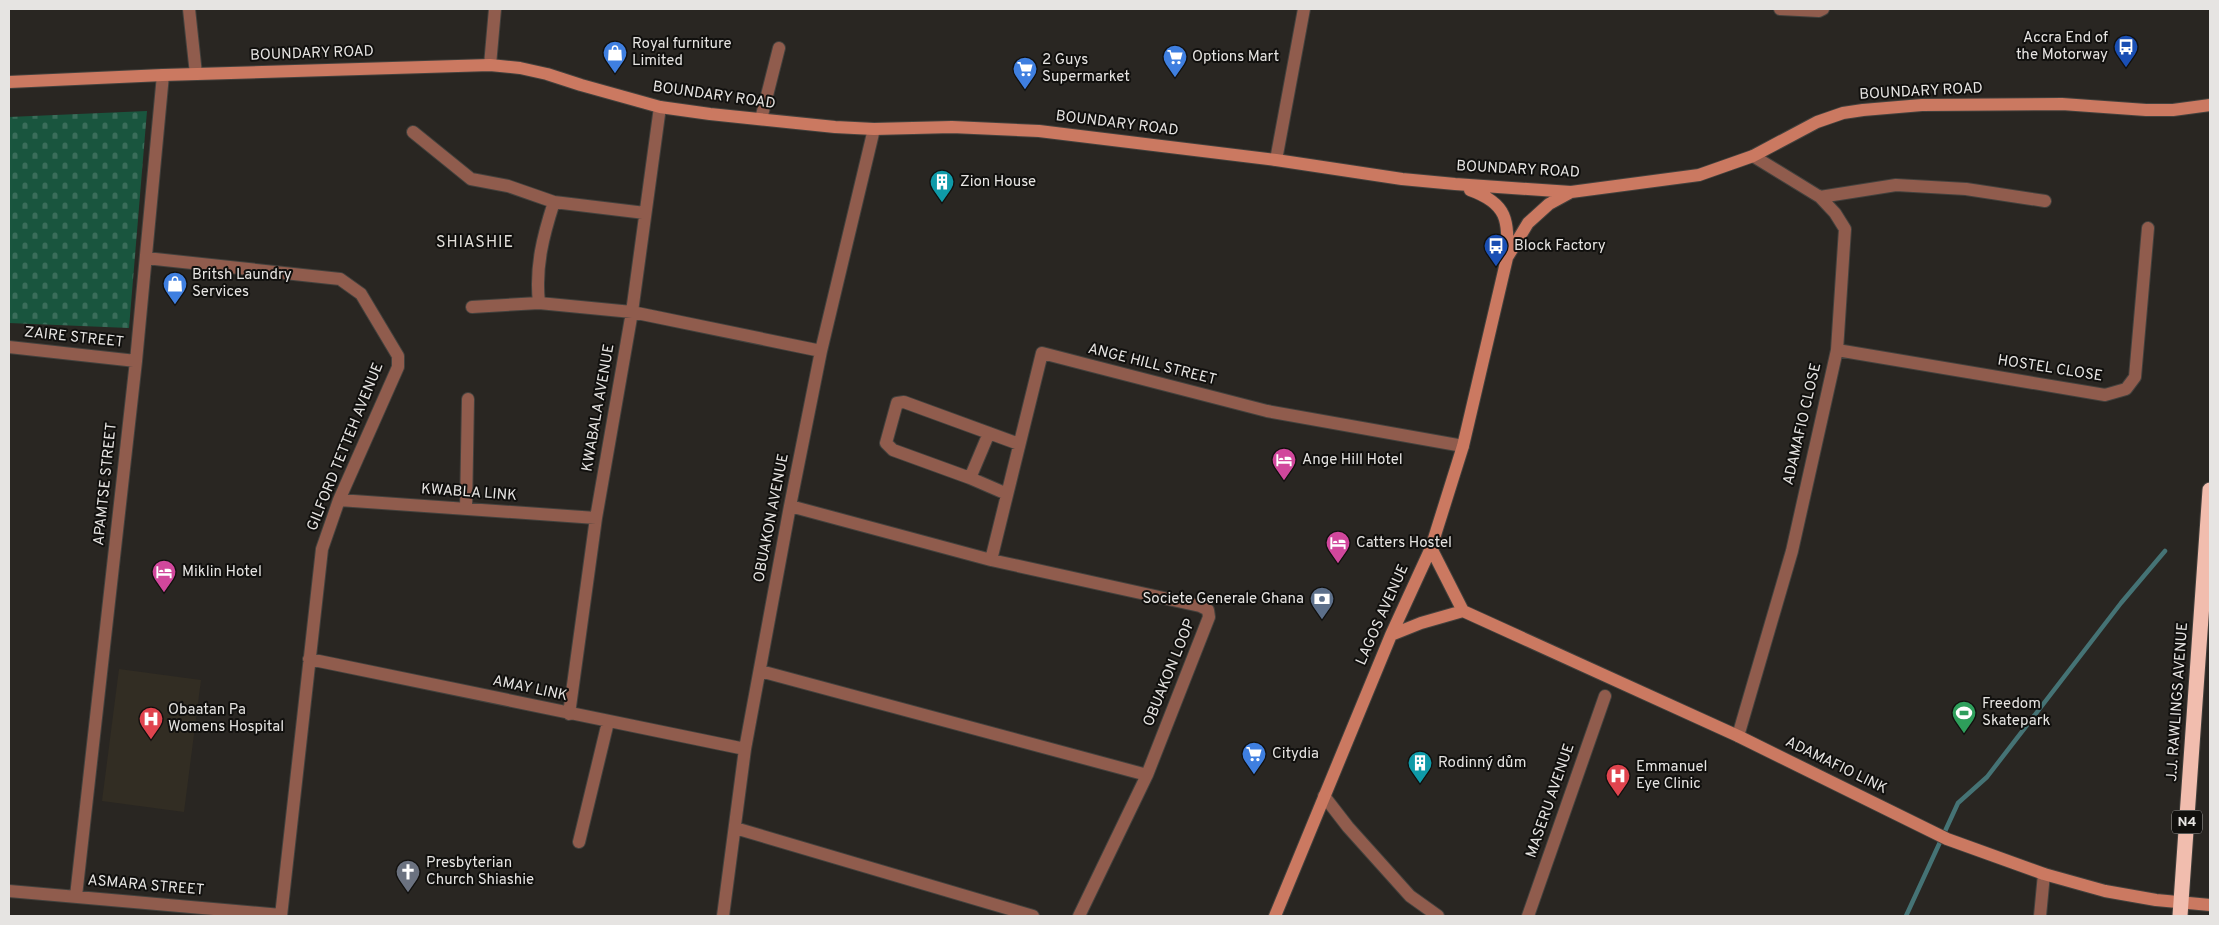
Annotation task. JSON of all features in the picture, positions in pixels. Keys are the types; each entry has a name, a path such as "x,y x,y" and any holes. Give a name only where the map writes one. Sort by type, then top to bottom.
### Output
{"highway":[{"name":"J.J. RAWLINGS AVENUE","path":"2181,910 2210,490"}],"main road":[{"name":"BOUNDARY ROAD","path":"9,82 163,75 490,65 520,68 547,74 581,86 660,107 761,120 874,129 952,127 1039,131 1456,184 1570,192 1699,175 1753,156 1817,122 1843,113 1863,110 1922,105 2062,104 2172,110 2210,104"},
{"name":"LAGOS AVENUE","path":"1275,916 1391,636 1431,548 1463,446 1507,258 1508,229 1501,208 1483,194 1456,184"},
{"name":"LAGOS AVENUE","path":"1507,258 1528,223 1549,204 1570,192"},
{"path":"1391,636 1421,623 1463,611 1431,548"},
{"name":"ADAMAFIO LINK","path":"1463,611 1738,736 1947,839 2044,874 2105,891 2181,910 2210,905"}],"street":[{"path":"189,9 196,74"},
{"path":"490,65 495,9"},
{"path":"1276,160 1304,9"},
{"path":"1780,9 1819,11 1823,9"},
{"path":"761,120 779,48"},
{"name":"APAMTSE STREET","path":"76,896 136,361 163,75"},
{"name":"KWABALA AVENUE","path":"569,714 596,518 632,312 660,107"},
{"name":"OBUAKON AVENUE","path":"723,916 745,748 790,506 821,351 874,129"},
{"path":"413,132 472,179 508,186 554,202 645,213"},
{"name":"ADAMAFIO CLOSE","path":"1738,736 1792,551 1837,350 1845,229 1835,213 1820,197 1753,156"},
{"path":"1820,197 1896,185 1966,189 2045,200"},
{"path":"539,303 537,281 539,254 554,202"},
{"name":"HOSTEL CLOSE","path":"1837,350 2105,395 2126,389 2134,377 2148,228"},
{"name":"GILFORD TETTEH AVENUE","path":"146,258 340,279 361,294 398,356 398,367 339,500 322,549 281,916"},
{"path":"472,307 539,303 632,312 821,351"},
{"name":"ZAIRE STREET","path":"9,347 136,361"},
{"name":"ANGE HILL STREET","path":"991,560 1042,353 1267,411 1463,446"},
{"path":"466,509 468,398"},
{"path":"1007,494 970,478 893,450 886,443 897,403 904,402 1019,444"},
{"path":"970,478 989,433"},
{"name":"KWABLA LINK","path":"339,500 596,518"},
{"name":"OBUAKON LOOP","path":"790,506 991,560 1200,606 1208,610 1210,617 1147,775"},
{"name":"AMAY LINK","path":"309,659 608,722 745,748"},
{"path":"760,671 1147,775 1079,916"},
{"name":"MASERU AVENUE","path":"1528,916 1605,696"},
{"path":"579,842 608,722"},
{"path":"1324,796 1348,827 1410,896 1438,916"},
{"path":"735,828 1033,916"},
{"path":"2040,916 2044,874"},
{"name":"ASMARA STREET","path":"9,891 281,916"}],"shaded area":[{"name":"Obaatan Pa Womens Hospital","path":"119,669 201,680 184,812 102,801"}],"green space":[{"path":"147,111 129,328 9,323 9,117"}],"waterway":[{"path":"1906,916 1958,803 1987,777 2121,603 2165,551"}],"place":[{"name":"Accra End of the Motorway","path":"2126,68"},
{"name":"Royal furniture Limited","path":"615,74"},
{"name":"Options Mart","path":"1175,78"},
{"name":"2 Guys Supermarket","path":"1025,90"},
{"name":"Zion House","path":"942,203"},
{"name":"Block Factory","path":"1496,267"},
{"name":"Britsh Laundry Services","path":"175,305"},
{"name":"Ange Hill Hotel","path":"1284,481"},
{"name":"Catters Hostel","path":"1338,564"},
{"name":"Miklin Hotel","path":"164,593"},
{"name":"Societe Generale Ghana","path":"1322,620"},
{"name":"Freedom Skatepark","path":"1964,734"},
{"name":"Obaatan Pa Womens Hospital","path":"151,740"},
{"name":"Citydia","path":"1254,775"},
{"name":"Rodinný dům","path":"1420,784"},
{"name":"Emmanuel Eye Clinic","path":"1618,797"},
{"name":"Presbyterian Church Shiashie","path":"408,893"}],"district":[{"name":"SHIASHIE","path":"475,243"}]}
